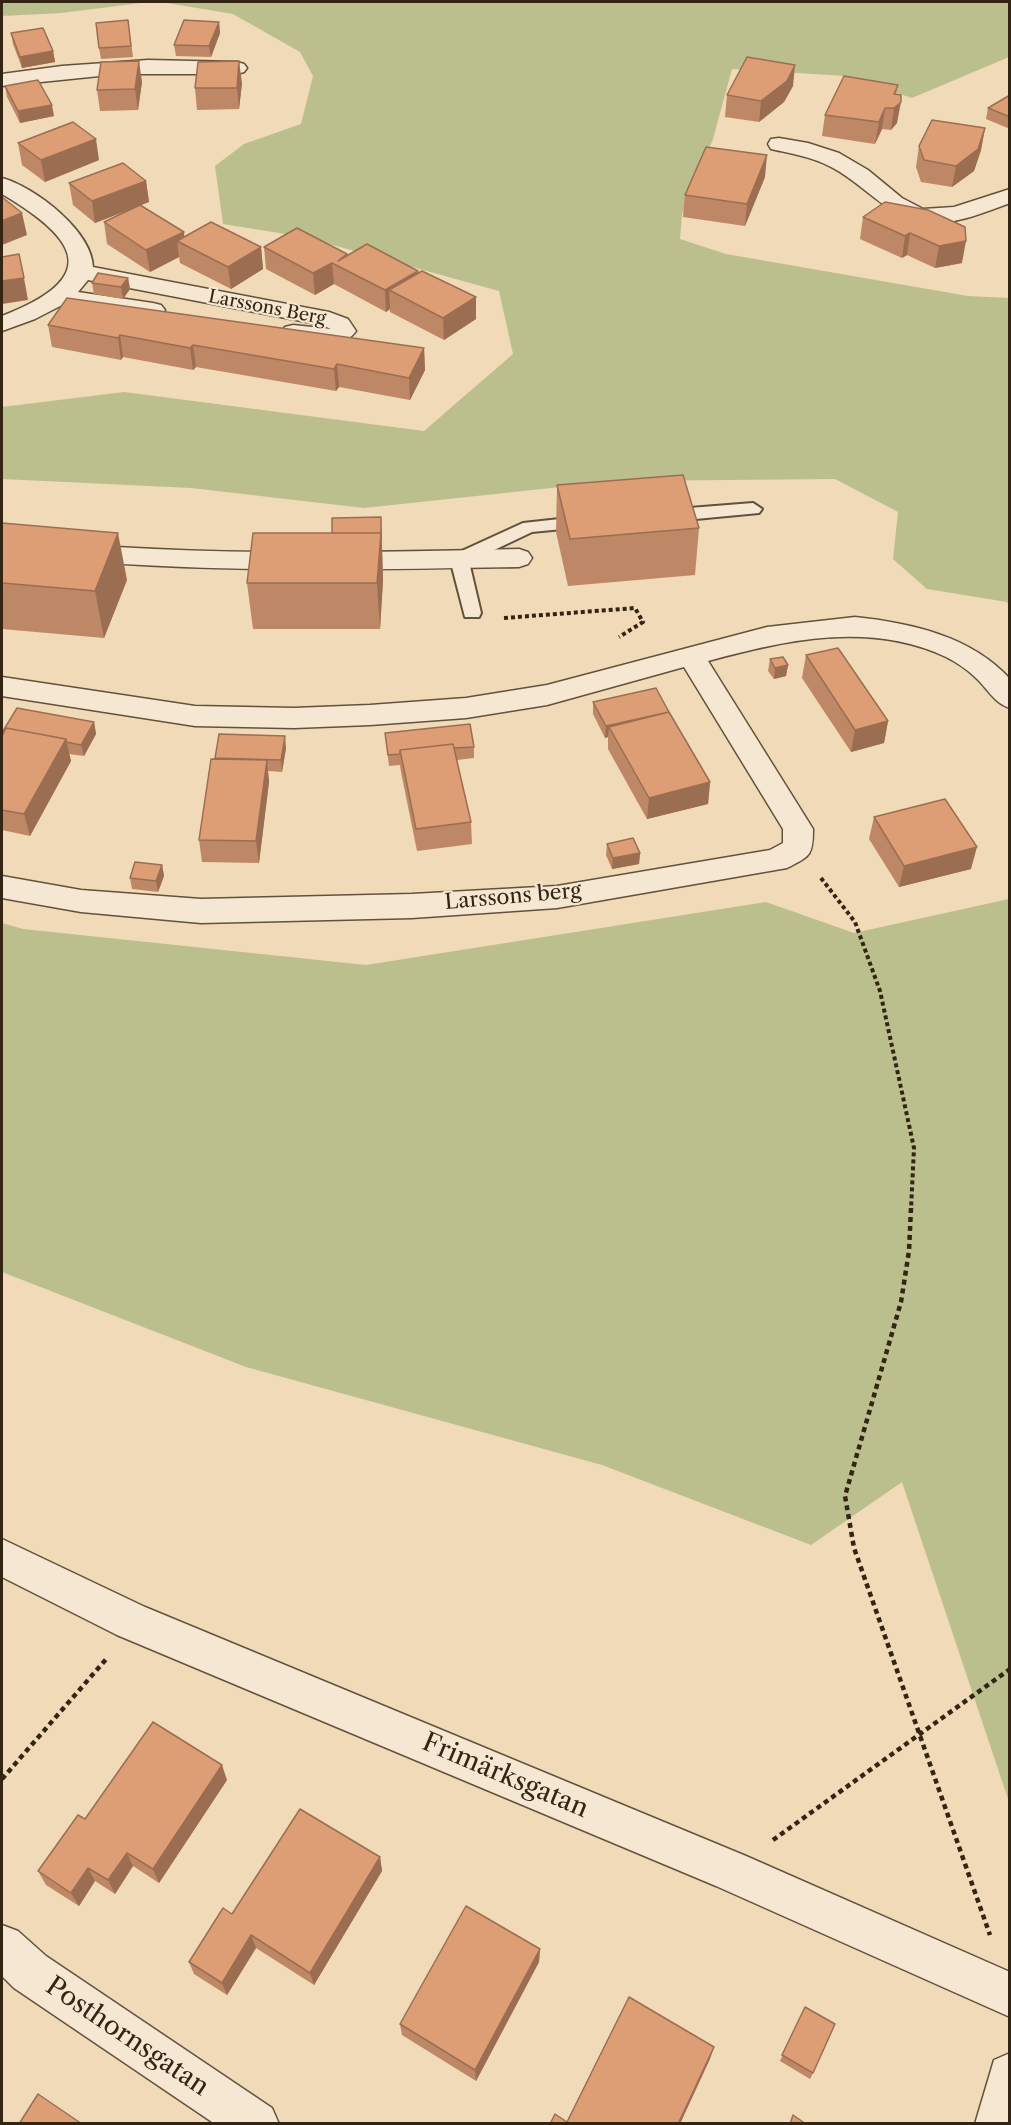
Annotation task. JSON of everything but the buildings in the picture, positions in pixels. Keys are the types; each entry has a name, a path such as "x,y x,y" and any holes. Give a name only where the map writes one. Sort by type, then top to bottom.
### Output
{"street":[{"path":"2,80 84,68 120,66 237,68"},
{"path":"779,144 805,146 826,155 878,188 897,207 914,214 959,214 1010,196"},
{"path":"2,185 40,209 73,239 81,251 83,261 68,289 60,296 45,307 2,324"},
{"name":"Larssons Berg","path":"79,271 329,319 340,324 344,331 338,336 326,337 210,319"},
{"path":"60,296 176,314"},
{"path":"2,545 162,559 308,562 519,558"},
{"path":"2,686 195,716 294,718 370,715 466,708 547,695 767,636 855,626 894,630 956,651 986,670 1010,698"},
{"path":"692,657 798,829 798,849"},
{"name":"Larssons berg","path":"2,887 81,901 201,911 412,906 557,897 776,860 798,849"},
{"name":"Frimärksgatan","path":"2,1557 131,1621 731,1871 998,1990"},
{"name":"Posthornsgatan","path":"2,1947 30,1972 256,2124"},
{"path":"998,2124 1010,2076"}],"lane":[{"path":"647,517 753,509"},
{"path":"472,613 459,559 530,527 600,521"}],"path":[{"path":"472,613 473,621 635,608 643,622 617,639"},
{"path":"798,849 855,922 880,992 897,1060 914,1148 909,1251 901,1302 845,1496 854,1548 992,1940 998,1990"},
{"path":"2,1779 103,1665 131,1621"},
{"path":"731,1871 1010,1669"}],"green space":[{"path":"2,2 149,2 61,13 2,16"},
{"path":"161,2 1009,2 1009,57 912,98 845,76 732,69 713,139 682,214 680,239 726,254 968,296 1009,298 1009,606 1007,602 927,589 893,559 898,512 835,479 617,481 364,508 191,488 2,479 2,407 124,392 424,431 513,354 499,291 304,237 223,224 215,166 244,144 301,124 313,76 300,52 233,14"},
{"path":"1009,899 1009,1802 902,1482 811,1545 602,1465 246,1367 2,1272 2,923 23,929 366,965 766,902 854,933"}]}
